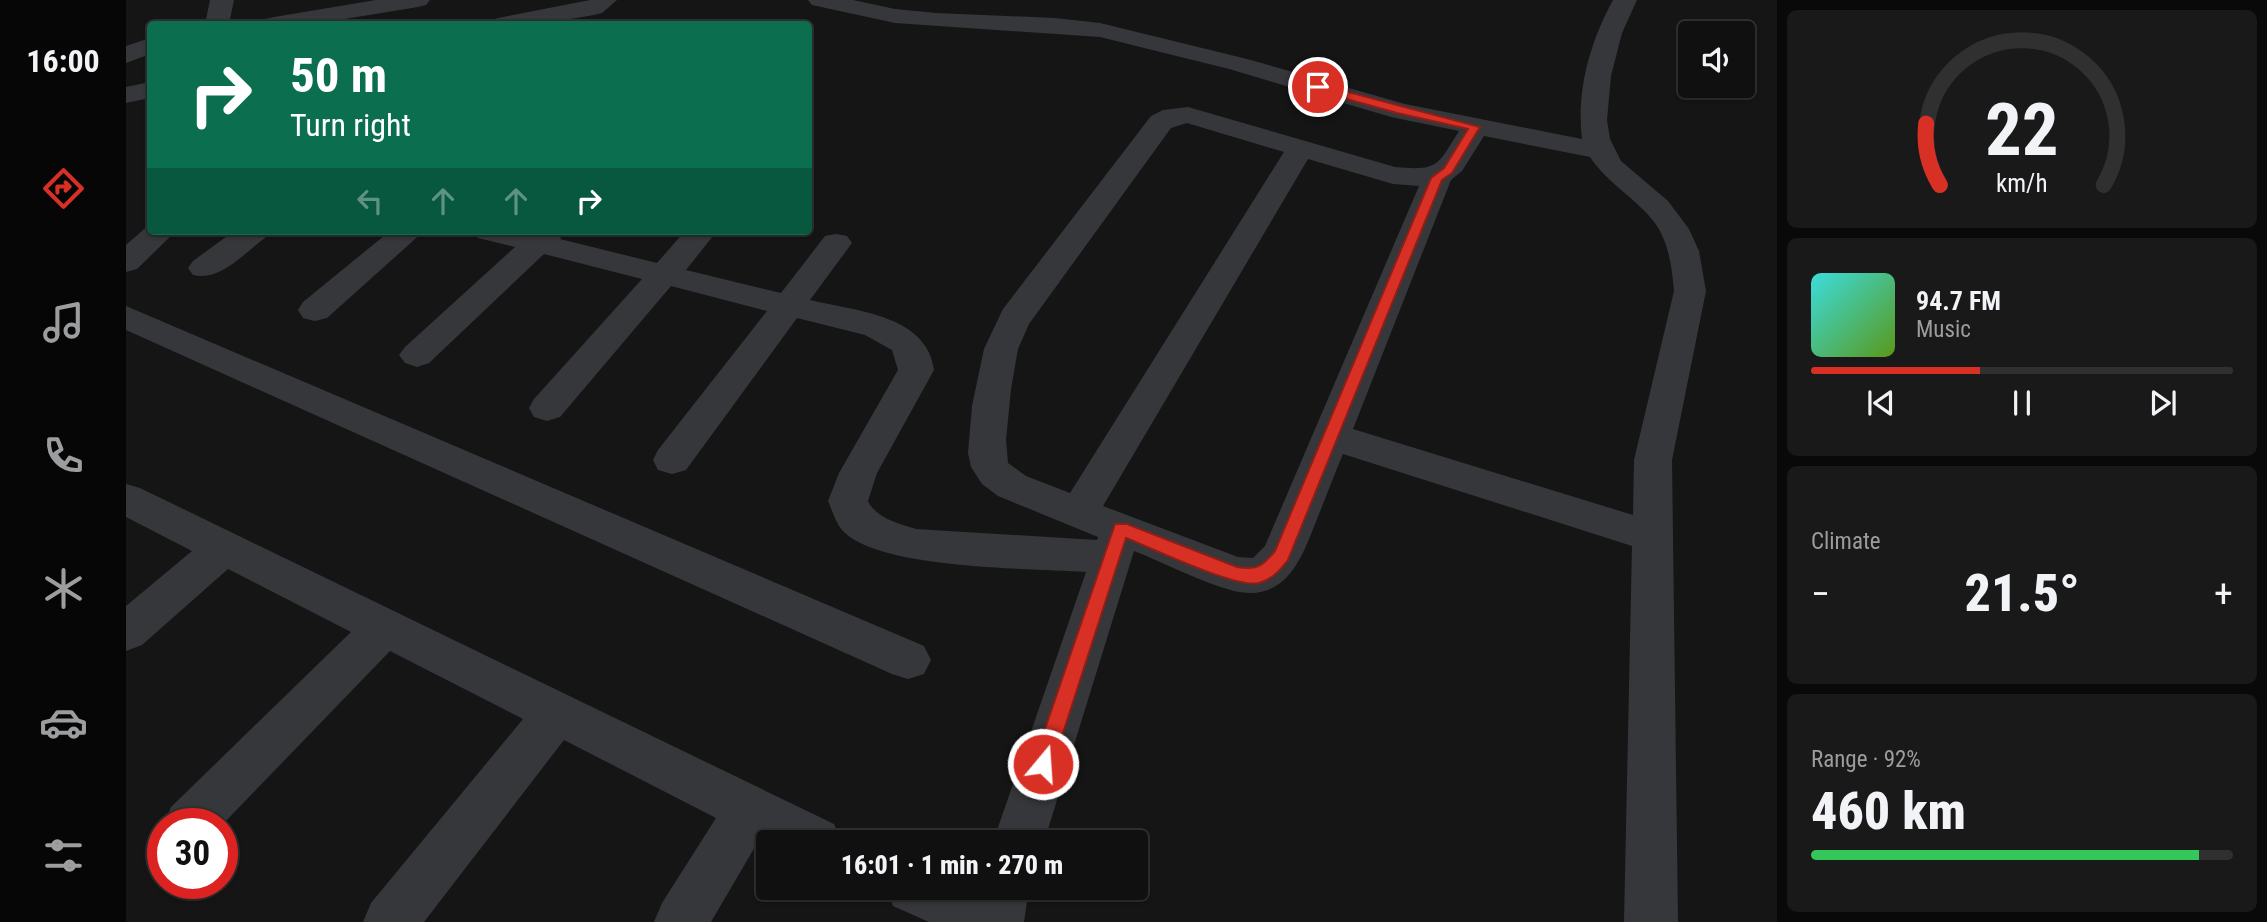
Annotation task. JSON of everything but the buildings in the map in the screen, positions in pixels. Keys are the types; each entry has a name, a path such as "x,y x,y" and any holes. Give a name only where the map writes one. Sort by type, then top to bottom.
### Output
{"street":[{"path":"218,21 222,0"},
{"path":"285,21 342,6 418,0"},
{"path":"492,0 500,21"},
{"path":"518,21 594,8 605,0"},
{"path":"820,0 923,19 1100,30 1238,64 1401,111 1475,127 1597,126"},
{"path":"1625,0 1604,46 1597,126 1618,175 1651,202 1678,234 1688,263 1690,291 1653,460 1651,922"},
{"path":"126,55 147,47"},
{"path":"126,95 147,91"},
{"path":"1116,543 1079,512 1012,486 997,476 989,464 987,446 1000,350 1020,309 1161,122 1172,116 1188,116 1394,175 1437,178"},
{"path":"526,235 545,237 663,274 876,327 903,339 915,354 916,370 855,482 848,501 857,520 883,535 916,545 1116,543 1256,577 1270,570 1282,555 1437,178 1448,171 1475,127"},
{"path":"1079,512 1300,148"},
{"path":"126,262 156,235"},
{"path":"204,268 249,235"},
{"path":"315,310 404,235"},
{"path":"547,408 698,235"},
{"path":"416,355 545,237"},
{"path":"672,460 836,243"},
{"path":"126,317 908,660"},
{"path":"1331,436 1653,537"},
{"path":"126,499 792,830"},
{"path":"1022,830 1116,543"},
{"path":"126,632 224,548"},
{"path":"206,808 385,627"},
{"path":"390,922 557,713"},
{"path":"681,922 750,809"},
{"path":"941,900 989,922"},
{"path":"997,922 1001,900"}],"route":[{"path":"1043,764 1121,529 1236,574 1256,577 1270,570 1282,555 1437,178 1448,171 1475,127 1401,111 1318,87"}]}
